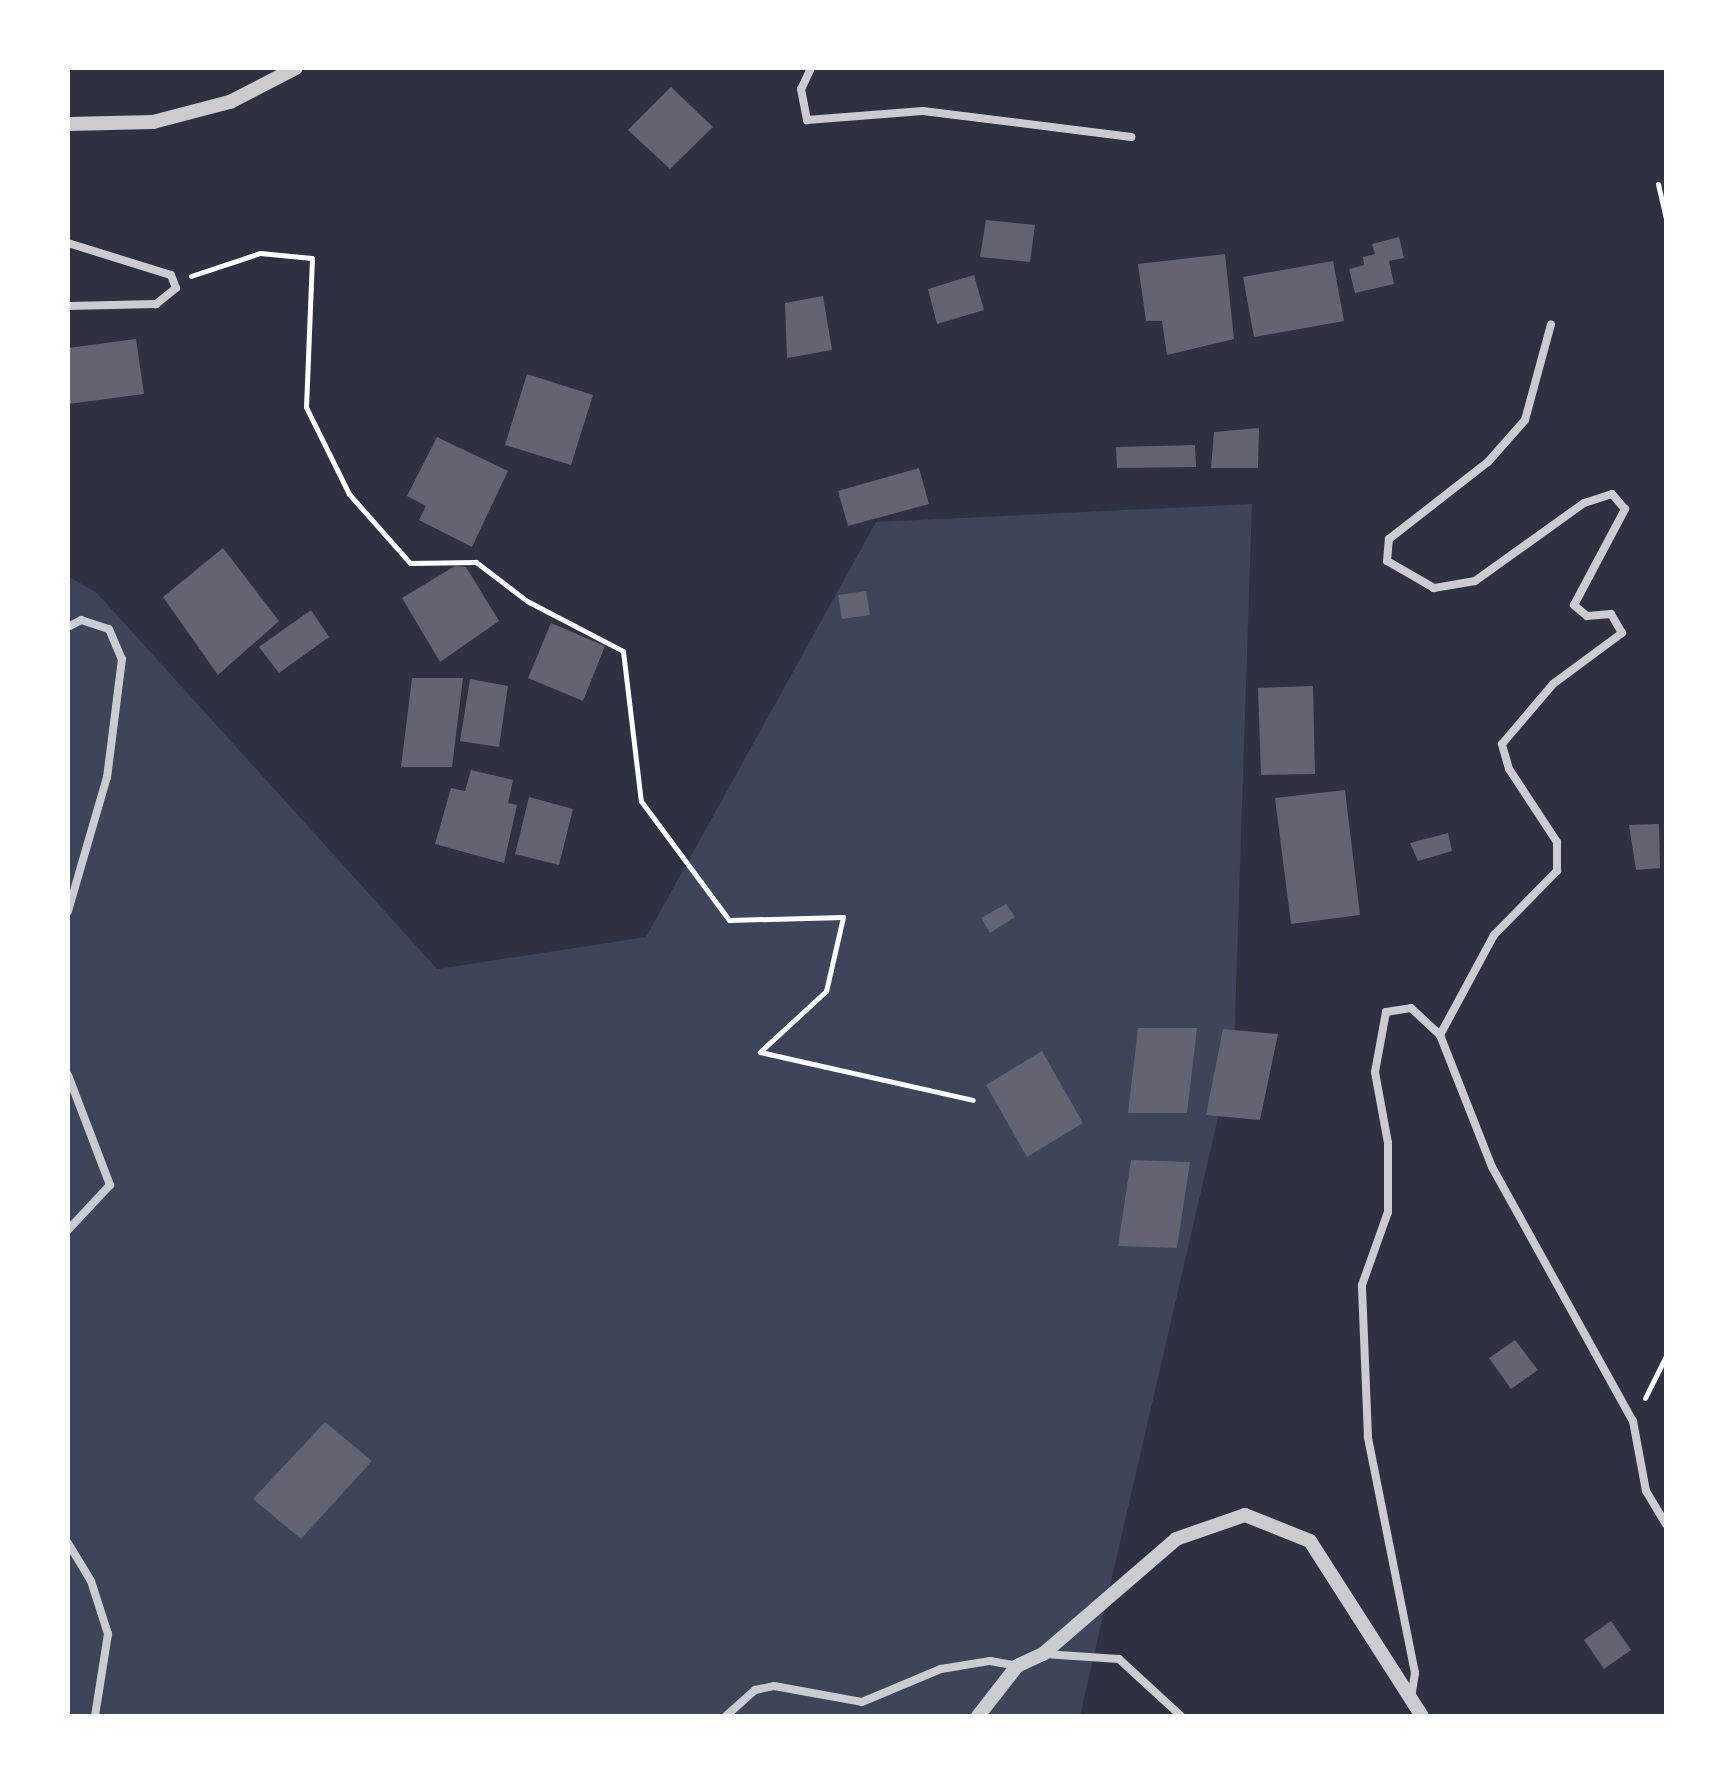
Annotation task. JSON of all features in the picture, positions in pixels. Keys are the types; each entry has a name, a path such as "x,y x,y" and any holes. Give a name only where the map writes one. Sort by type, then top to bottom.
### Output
{"street":[{"path":"68,124 153,122 230,102 296,68"},
{"path":"811,68 801,89 807,120 923,111 1131,137"},
{"path":"68,243 175,282 170,298 156,304 68,306"},
{"path":"1440,1035 1494,935 1557,871 1557,842 1509,769 1502,744 1553,684 1622,633 1611,614 1587,616 1574,605 1625,509 1612,494 1584,503 1475,581 1434,588 1387,561 1389,539 1488,462 1525,420 1551,324"},
{"path":"68,627 81,620 109,629 122,659 107,777 68,911"},
{"path":"1412,1692 1415,1673 1368,1437 1362,1285 1388,1212 1388,1143 1375,1072 1386,1012 1411,1008 1440,1035 1492,1167 1633,1421 1646,1491 1666,1524"},
{"path":"68,1075 110,1185 68,1230"},
{"path":"978,1716 1017,1666 1043,1654 1176,1539 1245,1515 1310,1541 1412,1692 1422,1716"},
{"path":"68,1543 91,1581 108,1634 95,1716"},
{"path":"1043,1654 1119,1659 1181,1716"},
{"path":"726,1716 755,1690 774,1686 862,1702 941,1669 990,1661 1017,1666"}],"path":[{"path":"1658,184 1666,220"},
{"path":"175,282 260,253 312,258 306,407 349,494 410,563 476,562 527,601 623,651 641,801 729,920 843,917 826,991 760,1052 973,1100"},
{"path":"1633,1421 1666,1356"}],"shaded area":[{"path":"1252,504 1234,1048 1080,1716 68,1716 68,576 97,593 437,969 646,937 876,522"}],"building":[{"path":"671,87 713,127 670,169 628,130"},
{"path":"986,220 1035,225 1030,262 980,257"},
{"path":"1399,237 1404,258 1389,261 1394,284 1355,293 1349,269 1364,265 1363,257 1375,254 1372,244"},
{"path":"1225,254 1234,339 1167,355 1162,321 1146,321 1138,264"},
{"path":"1333,261 1344,321 1254,337 1243,277"},
{"path":"974,275 984,310 937,324 928,289"},
{"path":"823,296 832,350 787,358 785,303"},
{"path":"136,339 144,394 68,404 68,348"},
{"path":"527,374 593,395 571,465 505,445"},
{"path":"1259,428 1258,468 1211,468 1214,432"},
{"path":"437,437 508,471 472,547 419,520 426,506 407,496"},
{"path":"1195,445 1196,467 1117,468 1116,447"},
{"path":"919,468 929,504 848,526 838,491"},
{"path":"223,548 279,621 218,675 163,597"},
{"path":"455,566 466,567 499,621 440,662 402,598"},
{"path":"866,591 870,615 842,619 838,595"},
{"path":"311,610 329,637 279,673 259,647"},
{"path":"551,623 605,646 583,701 528,678"},
{"path":"412,678 463,678 452,767 401,767"},
{"path":"470,679 508,686 499,747 460,741"},
{"path":"1313,686 1315,774 1261,775 1258,688"},
{"path":"471,770 513,780 508,803 517,805 504,863 435,844 451,788 465,791"},
{"path":"1345,790 1360,915 1291,924 1275,798"},
{"path":"529,797 573,809 559,865 515,854"},
{"path":"1659,824 1660,868 1636,870 1629,825"},
{"path":"1448,833 1452,851 1418,861 1410,843"},
{"path":"1006,904 1015,917 990,933 981,918"},
{"path":"1138,1028 1197,1028 1187,1113 1128,1113"},
{"path":"1223,1029 1278,1034 1260,1120 1206,1115"},
{"path":"1042,1051 1083,1123 1027,1157 986,1085"},
{"path":"1131,1160 1190,1162 1177,1248 1118,1246"},
{"path":"1515,1340 1538,1370 1511,1389 1489,1358"},
{"path":"325,1422 372,1461 301,1539 253,1499"},
{"path":"1611,1621 1631,1650 1604,1669 1584,1640"}]}
